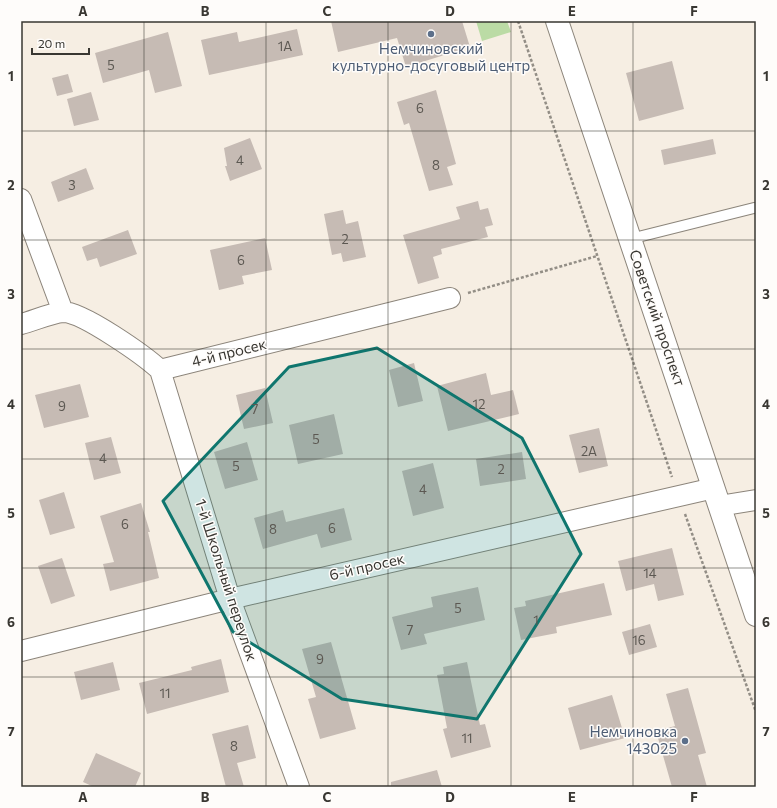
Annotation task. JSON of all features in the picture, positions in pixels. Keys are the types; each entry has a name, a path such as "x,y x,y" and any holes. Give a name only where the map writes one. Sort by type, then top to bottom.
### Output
{"street":[{"name":"Советский проспект","path":"557,21 756,615"},
{"path":"21,199 63,312"},
{"name":"4-й просек","path":"160,370 450,298"},
{"path":"21,324 63,312 83,318 148,358 160,370"},
{"name":"1-й Школьный переулок","path":"160,370 230,599 299,787"},
{"name":"6-й просек","path":"21,651 230,599 678,496 756,500"}],"lane":[{"path":"630,239 754,208"}],"path":[{"path":"518,21 678,496 756,712"},
{"path":"450,298 598,256"}],"highlighted area":[{"path":"377,348 522,438 581,554 477,719 342,699 233,632 163,501 289,367"}],"green space":[{"path":"476,21 507,21 511,32 482,41"}],"building":[{"name":"Немчиновский культурно-досуговый центр","path":"331,21 462,21 470,47 406,67 397,38 338,52"},
{"path":"297,29 303,55 209,75 201,40 237,32 239,42"},
{"path":"168,32 182,86 155,93 149,70 103,83 95,53"},
{"path":"672,61 684,109 639,121 626,73"},
{"path":"68,74 73,92 57,96 52,78"},
{"path":"436,90 456,164 447,167 453,185 429,191 409,123 404,125 397,102"},
{"path":"91,92 99,120 74,126 67,99"},
{"path":"250,138 262,169 230,181 225,166 227,166 224,148"},
{"path":"713,139 716,154 664,165 661,150"},
{"path":"86,168 94,189 58,202 51,182"},
{"path":"478,201 480,210 488,208 493,225 485,227 488,237 441,249 442,254 433,257 439,278 418,284 403,235 460,219 456,207"},
{"path":"343,210 346,224 358,221 366,257 343,262 341,253 332,255 324,214"},
{"path":"128,230 137,254 100,267 97,258 87,261 82,247"},
{"path":"265,238 272,270 242,276 244,284 219,290 210,250"},
{"path":"414,363 423,401 398,407 389,370"},
{"path":"486,373 491,395 513,390 519,414 448,431 437,386"},
{"path":"80,384 89,417 44,428 35,395"},
{"path":"265,388 273,423 244,429 236,395"},
{"path":"334,414 343,454 298,464 289,425"},
{"path":"599,428 608,466 579,473 569,435"},
{"path":"111,437 121,473 94,480 85,443"},
{"path":"247,442 258,480 225,489 214,452"},
{"path":"522,452 526,479 480,486 476,459"},
{"path":"433,463 444,508 413,516 402,471"},
{"path":"64,492 75,528 50,535 39,500"},
{"path":"141,503 150,532 148,532 159,578 110,591 103,564 114,562 100,516"},
{"path":"344,508 352,540 321,548 317,534 263,549 254,518 283,510 286,522"},
{"path":"672,548 684,595 658,601 654,584 626,591 618,561"},
{"path":"62,558 75,596 51,604 38,566"},
{"path":"604,583 612,615 556,627 557,633 521,640 514,608 526,606 525,601"},
{"path":"478,587 485,620 424,634 427,644 401,650 392,617 433,607 431,597"},
{"path":"650,624 657,647 629,655 622,632"},
{"path":"331,642 356,729 320,739 308,699 316,697 302,649"},
{"path":"221,659 229,692 147,714 139,683 192,670 191,667"},
{"path":"113,662 120,690 81,700 74,672"},
{"path":"467,662 480,725 485,724 491,747 451,758 443,729 447,728 437,675 444,674 443,667"},
{"path":"688,688 706,753 698,755 707,787 672,787 656,731 675,726 666,694"},
{"path":"612,695 625,738 580,750 568,708"},
{"path":"248,725 256,758 237,763 244,787 226,787 212,734"},
{"path":"96,753 141,773 135,787 94,787 83,782"},
{"path":"437,770 442,787 391,787 391,782"}],"place":[{"name":"Немчиновский культурно-досуговый центр","path":"431,34"},
{"name":"Немчиновка 143025","path":"685,741"}]}
